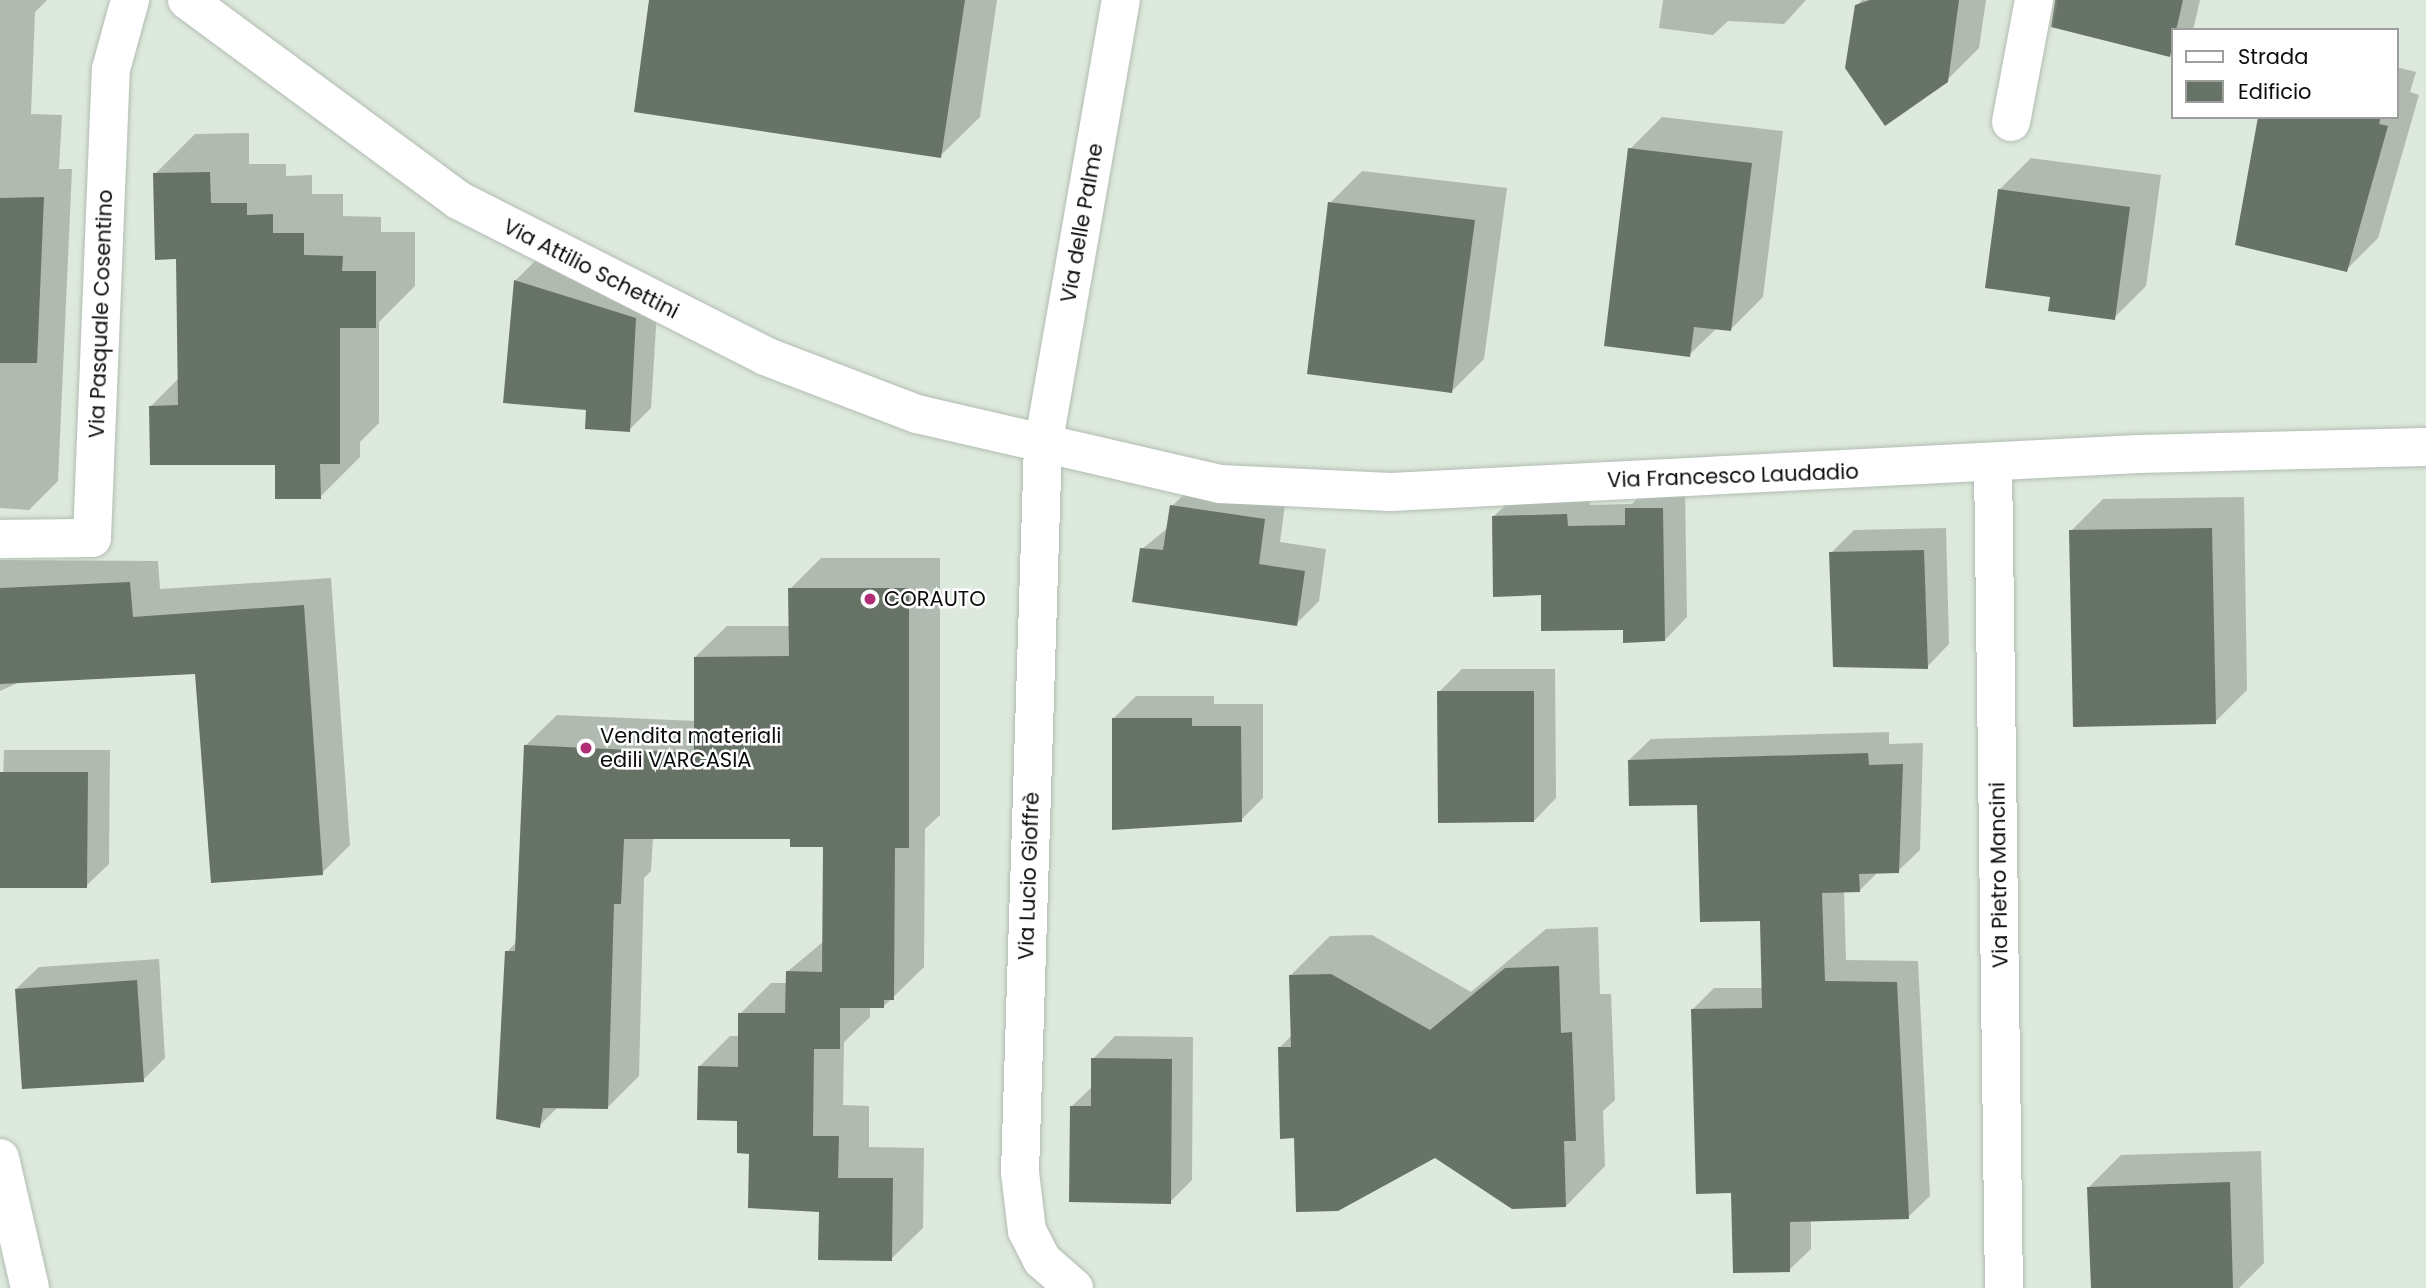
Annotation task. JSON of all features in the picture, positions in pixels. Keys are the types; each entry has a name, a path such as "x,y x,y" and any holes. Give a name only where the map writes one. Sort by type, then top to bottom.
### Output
{"street":[{"name":"Via Pasquale Cosentino","path":"0,539 92,538 111,69 130,0"},
{"name":"Via Attilio Schettini","path":"187,0 458,200 536,243 765,356 917,414 1043,446"},
{"name":"Via delle Palme","path":"1043,446 1121,0"},
{"path":"2011,122 2034,0"},
{"name":"Via Francesco Laudadio","path":"1043,446 1220,484 1311,493 1993,462 2426,447"},
{"name":"Via Lucio Gioffrè","path":"1043,446 1020,1172 1027,1231 1042,1260 1074,1288"},
{"name":"Via Pietro Mancini","path":"1993,462 2004,1288"},
{"path":"0,1158 30,1288"}],"building":[{"path":"649,0 965,0 941,158 634,112"},
{"path":"1870,0 1959,0 1948,82 1885,126 1845,68 1855,5"},
{"path":"2055,0 2183,0 2177,28 2170,28 2170,57 2051,27"},
{"path":"2258,119 2380,119 2379,124 2388,126 2347,272 2235,245"},
{"path":"1628,148 1752,163 1731,331 1694,327 1690,357 1604,346"},
{"path":"210,172 211,203 247,203 247,215 273,214 273,233 304,233 304,255 343,256 342,271 376,271 376,328 340,328 340,464 320,464 321,499 275,499 275,465 150,465 149,406 178,405 176,259 155,260 153,173"},
{"path":"1998,189 2130,207 2115,320 2048,311 2050,297 1985,288"},
{"path":"44,197 37,363 0,363 0,198"},
{"path":"1328,202 1475,220 1452,393 1307,374"},
{"path":"514,280 636,318 630,432 585,429 586,410 503,403"},
{"path":"1170,505 1265,519 1259,564 1305,571 1297,626 1132,602 1140,548 1163,550"},
{"path":"1625,508 1663,508 1665,641 1623,643 1623,630 1541,631 1541,595 1493,597 1492,516 1567,514 1568,526 1625,525"},
{"path":"2212,528 2216,724 2073,727 2069,530"},
{"path":"1924,550 1928,669 1833,667 1829,552"},
{"path":"130,582 133,617 304,605 323,875 211,883 195,674 0,684 0,588"},
{"path":"788,588 909,588 909,848 895,848 894,1000 884,1000 884,1008 840,1008 840,1049 814,1049 813,1136 839,1136 838,1178 893,1178 892,1261 818,1260 819,1212 748,1208 749,1154 737,1153 737,1121 697,1120 698,1066 738,1067 738,1013 785,1013 786,971 822,972 823,847 790,847 790,839 624,839 621,904 614,904 608,1109 543,1108 540,1128 496,1119 505,951 515,951 524,745 694,753 694,657 789,656"},
{"path":"1437,691 1534,691 1534,822 1438,823"},
{"path":"1112,718 1192,718 1192,726 1241,726 1242,822 1112,830"},
{"path":"1868,753 1869,765 1903,764 1899,873 1859,874 1860,892 1822,893 1825,981 1897,982 1909,1219 1790,1222 1790,1272 1733,1273 1731,1193 1696,1194 1691,1009 1762,1008 1760,921 1700,922 1697,805 1629,806 1628,760"},
{"path":"0,772 88,772 87,888 0,888"},
{"path":"1559,966 1561,1033 1572,1032 1576,1141 1564,1141 1566,1207 1512,1209 1435,1158 1338,1211 1296,1212 1294,1138 1280,1139 1278,1047 1291,1047 1289,975 1331,974 1430,1030 1505,968"},
{"path":"137,980 144,1082 22,1089 15,989"},
{"path":"1091,1058 1172,1059 1171,1204 1069,1202 1070,1106 1091,1106"},
{"path":"2230,1182 2233,1288 2091,1288 2087,1187"}],"place":[{"name":"CORAUTO","path":"870,599"},
{"name":"Vendita materiali edili VARCASIA","path":"586,748"}]}
